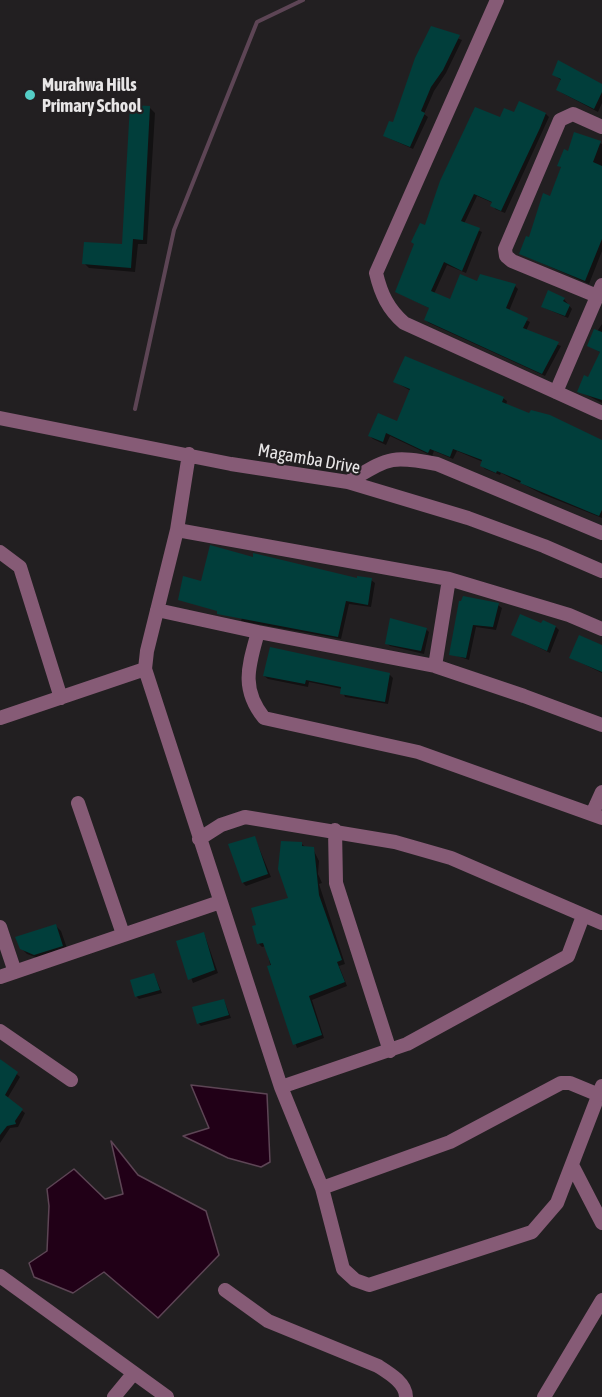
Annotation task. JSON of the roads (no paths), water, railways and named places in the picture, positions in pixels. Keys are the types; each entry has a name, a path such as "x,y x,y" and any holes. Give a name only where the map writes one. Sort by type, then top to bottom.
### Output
{"street":[{"path":"497,0 376,273 386,303 404,323 602,413"},
{"path":"556,392 599,290 512,261 506,256 505,249 560,120 564,116 573,114 602,127"},
{"name":"Magamba Drive","path":"0,418 231,464 348,482 468,518 544,546 602,571"},
{"path":"189,454 177,530 157,610 146,669 199,839 281,1087 322,1188 344,1269 355,1280 369,1285 532,1232 557,1203 600,1090 561,1083 450,1142 322,1188"},
{"path":"348,482 387,459 412,459 437,464 602,533"},
{"path":"177,530 449,579 569,615 602,629"},
{"path":"0,552 20,567 61,698"},
{"path":"435,666 449,579"},
{"path":"157,610 435,666 602,725"},
{"path":"258,632 247,675 252,700 264,718 418,752 597,816 602,792"},
{"path":"0,718 146,669"},
{"path":"78,803 123,934"},
{"path":"199,839 221,825 245,817 335,830 395,842 451,858 602,923"},
{"path":"335,830 336,883 390,1051"},
{"path":"0,977 220,902"},
{"path":"281,1087 390,1051 568,956 584,916"},
{"path":"0,927 15,972"},
{"path":"0,1032 71,1080"},
{"path":"572,1165 602,1223"},
{"path":"0,1276 167,1397"},
{"path":"225,1290 268,1321 378,1366 394,1377 406,1391 406,1397"},
{"path":"544,1397 602,1300"},
{"path":"114,1397 133,1374"}],"waterway":[{"path":"135,409 174,230 257,22 303,0"}],"place":[{"name":"Murahwa Hills Primary School","path":"30,95"}]}
